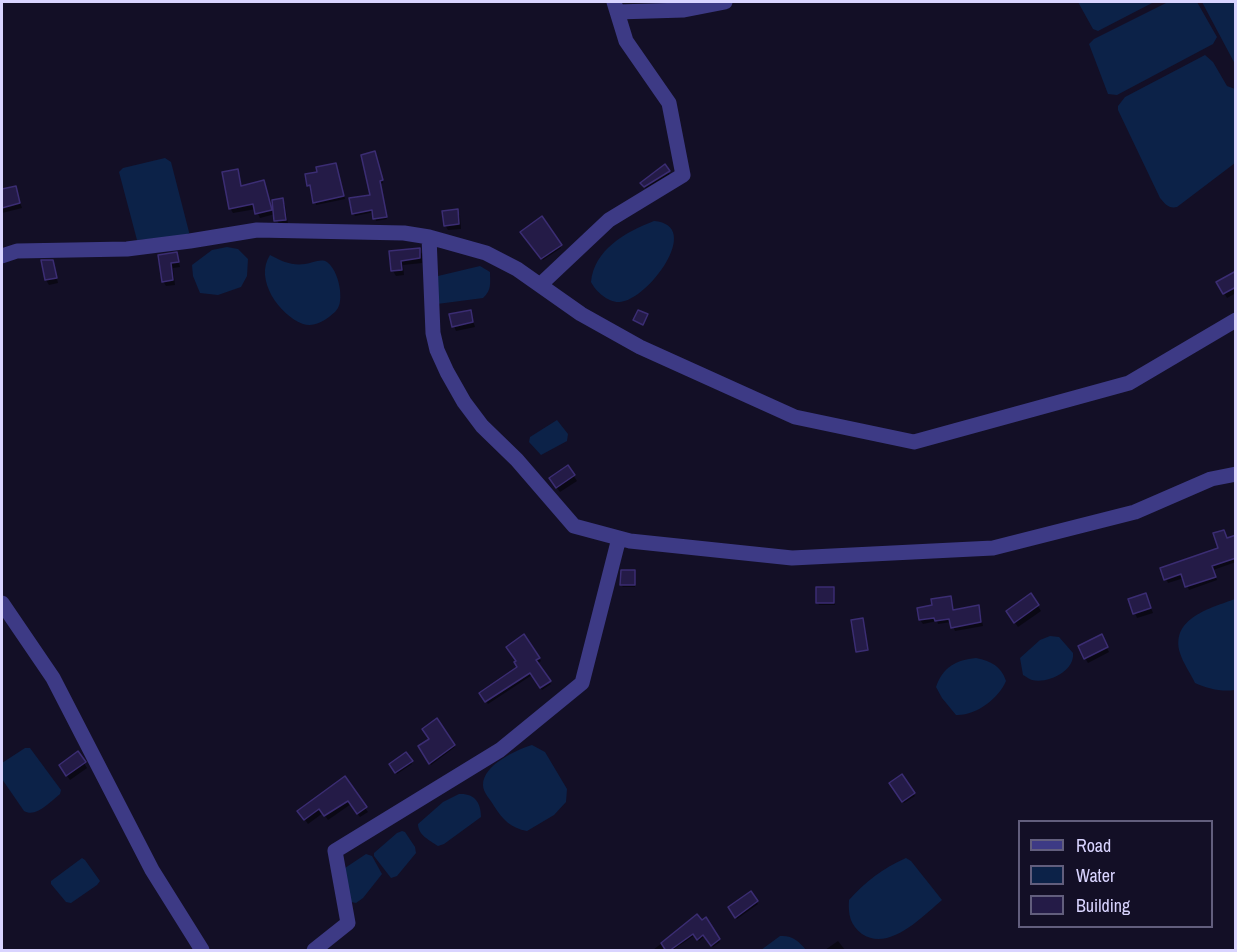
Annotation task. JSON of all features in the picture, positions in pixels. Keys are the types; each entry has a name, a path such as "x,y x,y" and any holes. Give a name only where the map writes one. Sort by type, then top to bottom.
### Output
{"street":[{"path":"540,285 609,220 683,175 669,103 626,41 616,7 684,9 725,2"},
{"path":"2,256 17,251 127,249 190,242 257,230 404,233 429,237 486,253 517,269 581,314 640,348 795,417 914,442 1129,383 1236,320"},
{"path":"429,237 433,333 437,350 447,372 464,402 482,426 517,460 574,526 630,542 792,558 993,548 1135,512 1211,479 1236,474"},
{"path":"314,951 348,923 334,851 500,750 582,683 619,538"},
{"path":"2,603 53,678 152,870 202,951"}],"water":[{"path":"1078,2 1154,2 1098,31 1093,29"},
{"path":"1168,2 1197,2 1217,37 1213,44 1117,95 1108,94 1089,44 1094,39"},
{"path":"1202,2 1235,2 1235,64"},
{"path":"1205,55 1213,62 1227,86 1235,89 1235,163 1177,207 1169,207 1160,198 1118,106 1125,97"},
{"path":"165,158 171,162 189,236 137,240 119,172 123,168"},
{"path":"654,221 668,226 674,235 673,248 666,262 656,277 632,298 620,302 607,299 591,282 598,261 622,237"},
{"path":"227,247 238,249 248,259 247,276 241,287 218,295 200,293 193,276 192,265 212,250"},
{"path":"270,255 296,264 327,262 338,279 340,303 338,309 323,321 310,325 303,324 285,313 267,285 266,264"},
{"path":"480,266 490,272 489,289 483,298 437,304 438,276"},
{"path":"557,420 568,434 567,441 541,455 529,442 530,437"},
{"path":"1235,599 1235,690 1215,690 1195,683 1180,653 1181,631 1195,616"},
{"path":"1050,636 1059,637 1073,653 1070,665 1053,678 1031,680 1023,675 1020,658 1040,640"},
{"path":"976,658 995,665 1006,681 998,694 986,705 964,715 956,715 936,687 942,674 951,666"},
{"path":"532,745 545,752 567,789 566,802 554,815 527,831 516,828 504,819 486,794 483,785 484,778 494,765 509,755"},
{"path":"25,748 30,748 61,790 60,794 47,805 38,811 29,813 24,811 2,779 2,763"},
{"path":"459,794 469,795 476,800 480,807 481,817 438,846 422,834 418,824 443,802"},
{"path":"402,831 415,847 416,853 397,876 391,878 374,853"},
{"path":"366,854 372,856 382,874 363,898 356,903 351,902 342,870"},
{"path":"82,858 100,881 71,903 66,902 51,881"},
{"path":"906,858 911,861 942,900 915,923 894,936 883,939 862,934 851,919 849,900 875,876"},
{"path":"780,936 795,939 806,950 761,950"}],"building":[{"path":"375,151 383,180 380,181 387,217 373,219 372,210 352,214 349,198 370,195 361,155"},
{"path":"336,163 344,196 313,203 310,185 307,186 305,174 317,172 316,167"},
{"path":"665,164 670,171 644,187 640,183"},
{"path":"238,169 241,186 264,180 272,210 255,214 253,204 229,209 222,172"},
{"path":"16,186 20,203 2,208 2,189"},
{"path":"283,198 286,220 274,221 272,200"},
{"path":"458,209 459,224 444,226 442,211"},
{"path":"542,216 562,245 541,259 520,232"},
{"path":"420,248 420,258 401,261 402,270 391,271 389,251"},
{"path":"177,252 179,262 171,263 173,280 162,282 158,255"},
{"path":"41,260 53,260 57,278 45,280"},
{"path":"1236,271 1236,287 1223,294 1216,282"},
{"path":"471,310 473,322 452,327 449,314"},
{"path":"638,310 648,314 643,325 633,320"},
{"path":"568,465 575,475 556,488 549,478"},
{"path":"1224,530 1227,538 1236,535 1236,558 1212,566 1216,577 1185,587 1181,574 1164,580 1160,568 1218,548 1213,533"},
{"path":"621,570 635,570 635,585 620,585"},
{"path":"816,587 834,587 834,603 816,603"},
{"path":"1031,593 1039,605 1014,623 1006,611"},
{"path":"1146,593 1151,608 1133,614 1128,599"},
{"path":"951,596 953,610 979,605 981,622 951,628 949,619 919,620 917,608 932,605 931,599"},
{"path":"863,618 868,650 856,652 851,620"},
{"path":"524,634 540,658 536,660 551,681 540,688 530,673 485,702 479,693 517,667 514,662 516,661 506,647"},
{"path":"1102,634 1108,647 1084,659 1078,646"},
{"path":"437,718 455,745 429,764 418,746 429,739 422,729"},
{"path":"78,751 86,762 66,776 59,765"},
{"path":"406,752 413,761 395,773 389,764"},
{"path":"902,774 915,793 902,802 889,783"},
{"path":"345,776 367,807 357,814 348,801 324,816 319,809 304,820 297,811"},
{"path":"751,891 758,901 735,918 728,907"},
{"path":"697,914 702,920 706,917 720,939 711,946 703,935 697,940 693,934 666,951 661,943"}]}
